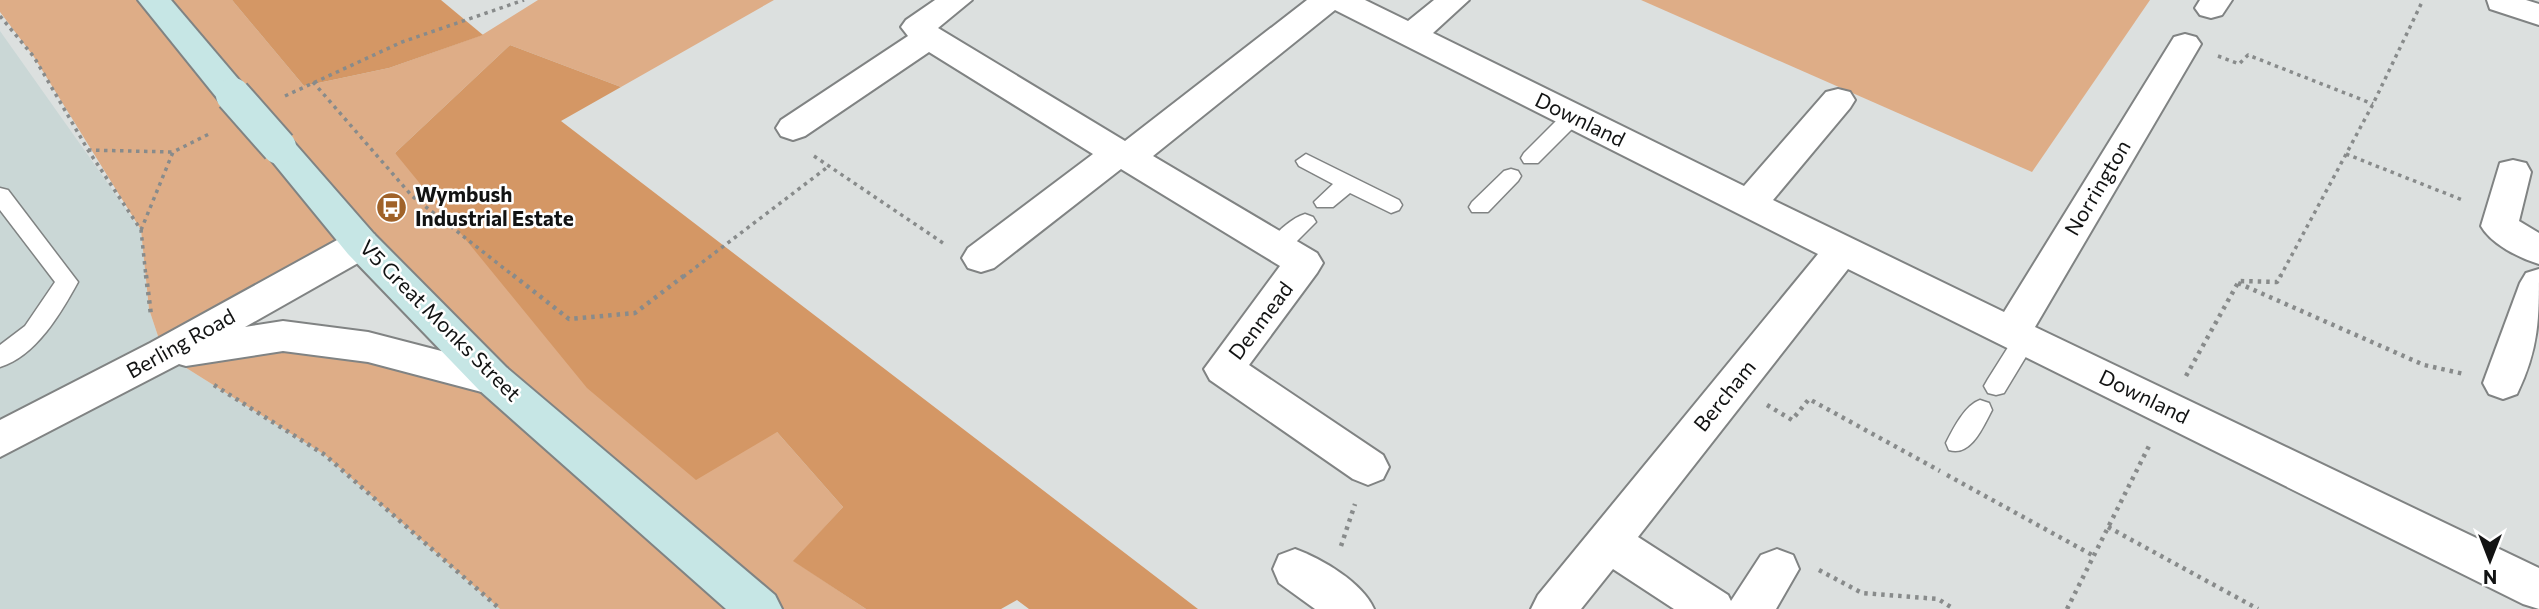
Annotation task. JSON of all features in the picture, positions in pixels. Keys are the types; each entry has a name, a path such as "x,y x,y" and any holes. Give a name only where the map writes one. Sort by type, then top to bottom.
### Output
{"street":[{"name":"V5 Great Monks Street","path":"154,0 361,244 494,379 759,609"},
{"path":"793,128 929,37 916,27 956,0"},
{"path":"981,258 1123,155 1327,0"},
{"name":"Downland","path":"1340,0 1842,250 2539,590"},
{"path":"1411,35 1452,0"},
{"path":"2502,1 2539,15"},
{"name":"Denmead","path":"929,37 1304,263 1224,369 1368,467"},
{"name":"Norrington","path":"2018,336 2185,44"},
{"path":"1749,204 1838,100"},
{"path":"2513,172 2499,226 2539,250"},
{"name":"Berling Road","path":"0,440 164,354 361,244"},
{"name":"Bercham","path":"1553,609 1842,250"},
{"path":"2503,383 2539,284"},
{"path":"164,354 283,336 368,347 494,379"},
{"path":"1608,542 1712,609"},
{"path":"1750,609 1777,569"}],"lane":[{"path":"1531,158 1573,116"},
{"path":"1306,161 1391,205"},
{"path":"1480,207 1511,176"},
{"path":"1325,202 1346,184"},
{"path":"0,195 67,282 33,332 0,358"},
{"path":"1277,247 1305,222"},
{"path":"1996,386 2018,336"},
{"path":"1958,443 1980,410"}],"path":[{"path":"283,97 356,60 475,13 524,0"},
{"path":"2067,609 2167,409 2239,281 2277,282 2373,104 2423,0"},
{"path":"2185,44 2239,64 2248,55 2373,104"},
{"path":"313,82 412,195 569,319 635,313 829,166"},
{"path":"793,128 803,148 829,166 956,252 981,258"},
{"path":"88,150 173,152 218,129"},
{"path":"141,230 173,152"},
{"path":"2346,154 2502,215"},
{"path":"2238,284 2424,365 2503,383"},
{"path":"1734,386 1792,420 1809,399 2094,556"},
{"path":"1324,590 1368,467"},
{"path":"2108,527 2258,609"},
{"path":"1777,569 1813,567 1862,593 1938,599 1954,609"}],"shaded area":[{"path":"0,0 232,0 304,86 389,68 482,35 538,0 774,0 621,87 510,45 395,153 777,432 843,507 794,561 866,609 500,609 325,455 164,354 149,309 141,230 34,57 0,12","holes":["361,244 492,378 283,336 167,353"]},
{"path":"232,0 441,0 483,35 389,68 304,86"},
{"path":"1641,0 2150,0 2032,172"},
{"path":"0,31 141,230 149,309 164,354 325,455 500,609 0,609"},
{"path":"510,45 621,87 561,121 1198,609 1029,609 1017,600 1001,609 866,609 793,561 843,507 777,432 696,480 587,388 395,153"}],"place":[{"name":"Wymbush Industrial Estate","path":"392,207"}]}
